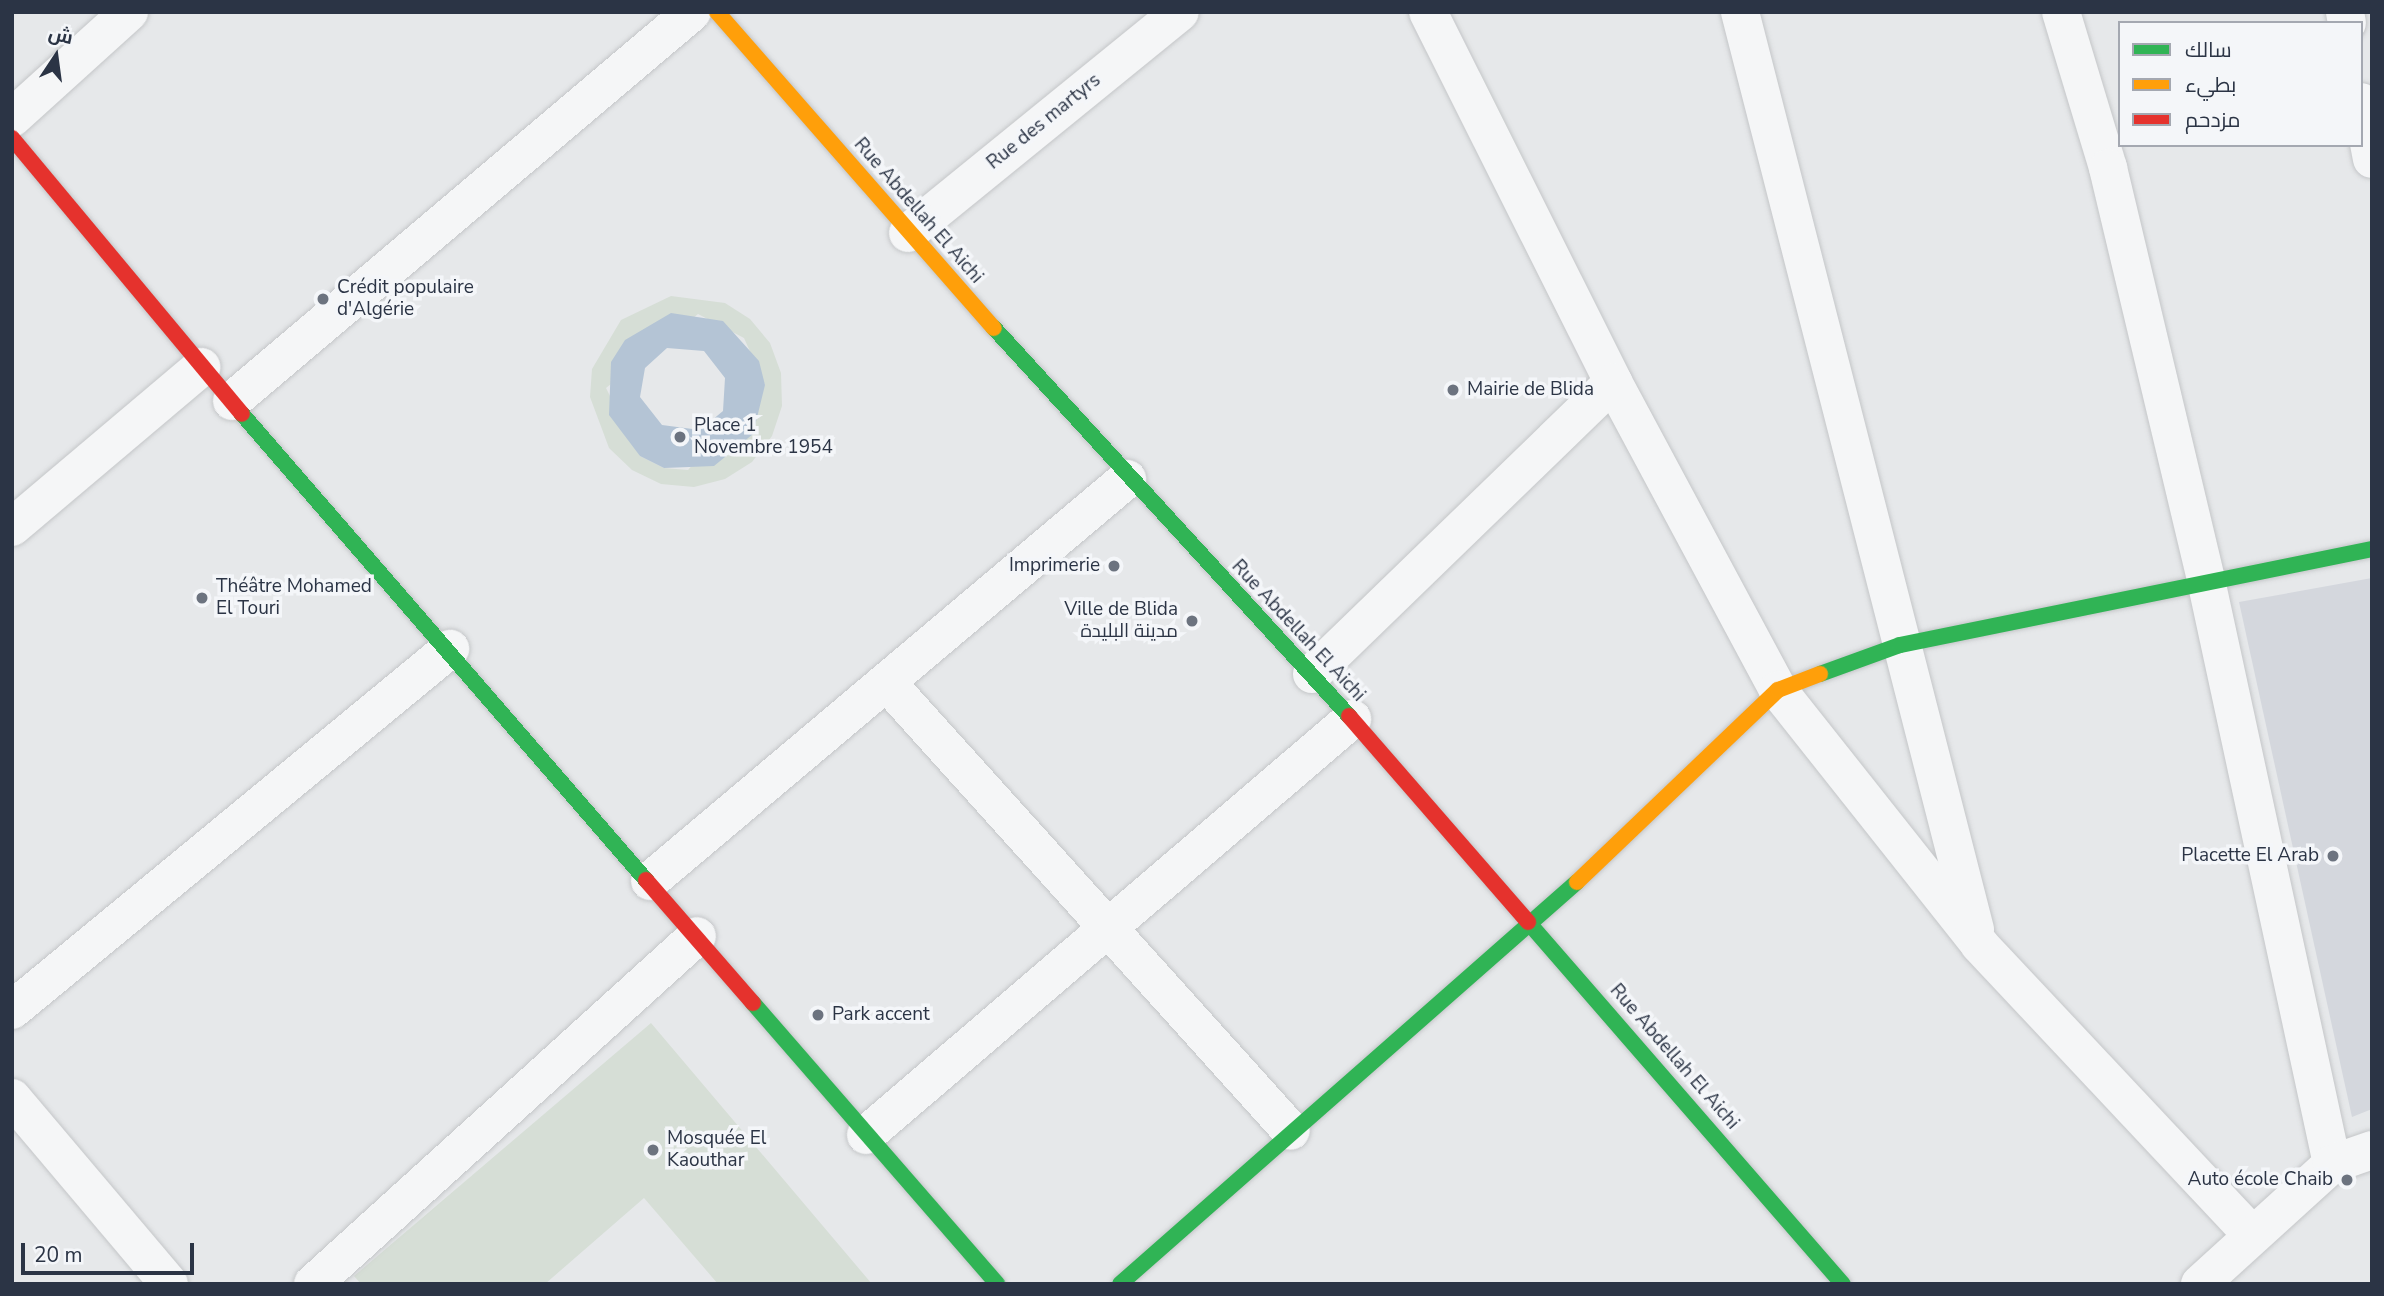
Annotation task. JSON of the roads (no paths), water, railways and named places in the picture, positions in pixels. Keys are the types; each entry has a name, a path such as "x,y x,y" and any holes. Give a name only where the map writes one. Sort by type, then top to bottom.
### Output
{"street":[{"path":"12,118 130,12"},
{"path":"232,401 692,12"},
{"name":"Rue Abdellah El Aichi","path":"717,12 1127,480 1352,719 1843,1284"},
{"name":"Rue des martyrs","path":"908,233 1181,12"},
{"path":"1428,12 1613,382 1778,690 1979,944 2252,1235"},
{"path":"1740,12 1900,645 1979,944"},
{"path":"2061,12 2108,168 2206,580 2332,1164"},
{"path":"2363,112 2372,159"},
{"path":"12,138 201,367 450,649 997,1284"},
{"path":"12,527 201,367"},
{"path":"1312,674 1613,382"},
{"path":"650,881 889,685 1127,480"},
{"path":"1120,1284 1291,1131 1532,925 1778,690 1900,645 2206,580 2372,549"},
{"path":"12,1010 450,649"},
{"path":"889,685 1291,1131"},
{"path":"866,1135 1105,925 1352,719"},
{"path":"313,1284 697,936"},
{"path":"12,1098 169,1284"},
{"path":"2200,1284 2332,1164 2372,1150"}],"water":[{"path":"671,313 723,321 759,361 765,385 753,434 714,466 664,468 640,456 609,415 611,362 625,340","holes":["667,348 704,351 725,378 723,411 700,430 662,425 640,397 645,368"]}],"place":[{"name":"Crédit populaire d'Algérie","path":"323,299"},
{"name":"Mairie de Blida","path":"1453,390"},
{"name":"Place 1 Novembre 1954","path":"680,437"},
{"name":"Imprimerie","path":"1114,566"},
{"name":"Théâtre Mohamed El Touri","path":"202,598"},
{"name":"Ville de Blida مدينة البليدة","path":"1192,621"},
{"name":"Placette El Arab","path":"2333,856"},
{"name":"Park accent","path":"818,1015"},
{"name":"Mosquée El Kaouthar","path":"653,1150"},
{"name":"Auto école Chaib","path":"2347,1180"}]}
